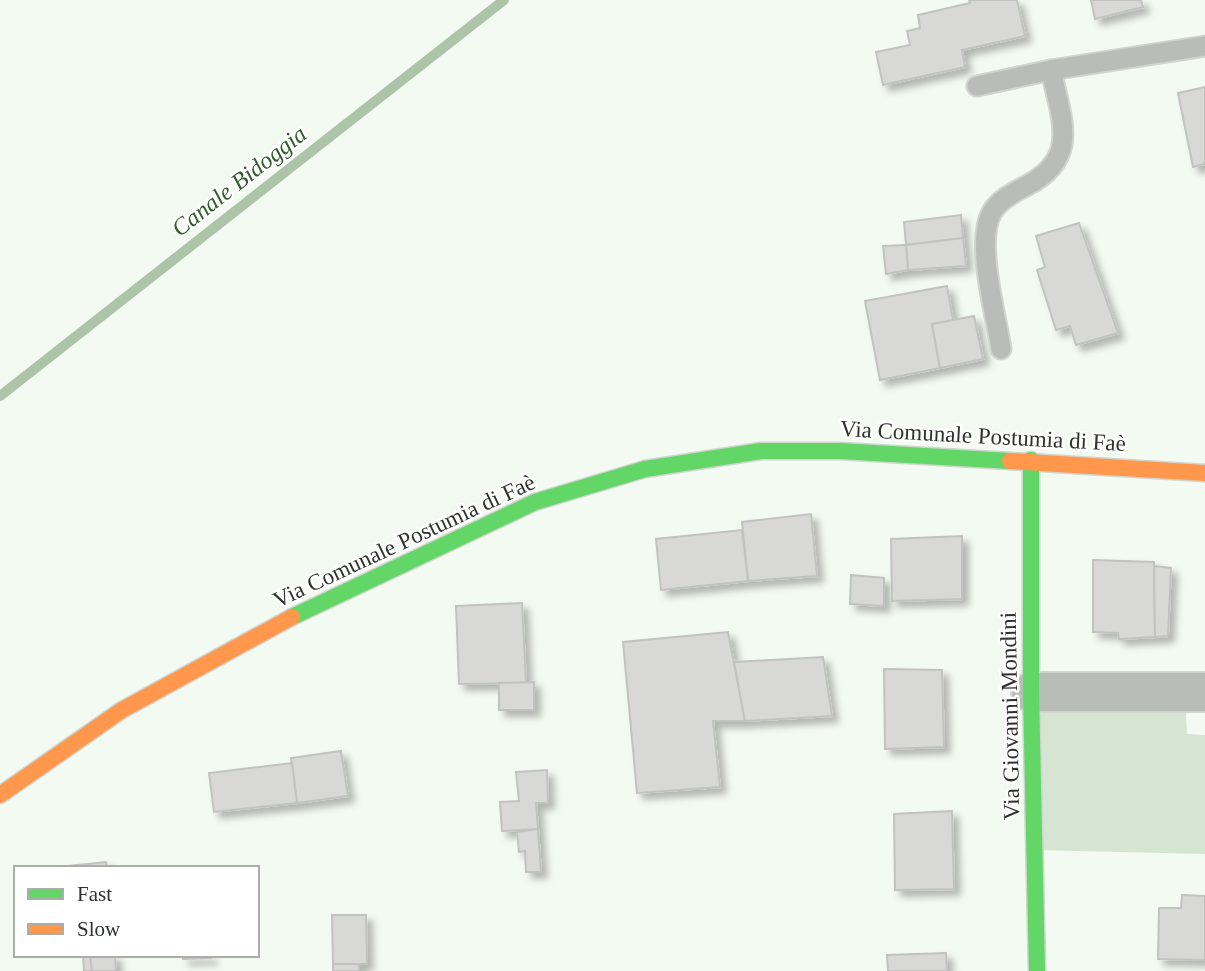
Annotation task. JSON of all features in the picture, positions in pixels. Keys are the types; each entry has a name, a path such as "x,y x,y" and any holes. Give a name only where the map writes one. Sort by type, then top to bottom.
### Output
{"street":[{"name":"Via Comunale Postumia di Faè","path":"0,795 122,710 320,602 535,502 645,469 761,451 840,451 1031,460 1205,473"},
{"name":"Via Giovanni Mondini","path":"1031,460 1031,691 1037,971"},
{"path":"1031,691 1205,692"}],"lane":[{"path":"977,86 1051,70 1205,46"},
{"path":"1001,349 985,234 992,211 1010,195 1041,179 1059,160 1065,139 1051,70"}],"green space":[{"path":"1031,692 1185,692 1187,734 1205,735 1205,854 1034,850"}],"building":[{"path":"969,0 1017,0 1025,36 962,50 965,67 883,85 876,52 910,45 907,31 920,28 918,15 970,3"},
{"path":"1091,0 1141,0 1143,7 1095,19"},
{"path":"1205,87 1205,164 1193,167 1178,93"},
{"path":"961,215 963,238 906,245 904,222"},
{"path":"1079,223 1118,333 1076,345 1070,326 1056,330 1037,270 1045,267 1036,236"},
{"path":"963,238 966,266 908,270 906,245"},
{"path":"906,245 908,270 886,274 883,246"},
{"path":"947,286 953,321 932,324 940,368 880,380 865,301"},
{"path":"974,316 983,359 940,368 932,324"},
{"path":"811,514 817,576 748,581 742,522"},
{"path":"742,530 748,581 661,590 656,539"},
{"path":"962,536 962,599 892,601 891,539"},
{"path":"1093,560 1154,562 1155,637 1119,639 1118,633 1093,632"},
{"path":"1154,566 1171,568 1168,636 1155,637"},
{"path":"851,575 884,578 884,606 850,604"},
{"path":"522,603 526,683 459,684 456,606"},
{"path":"728,632 745,721 713,721 720,787 637,793 623,642"},
{"path":"823,657 832,716 745,721 734,662"},
{"path":"884,669 942,670 944,747 885,749"},
{"path":"534,682 534,710 499,710 499,683"},
{"path":"341,751 348,796 297,803 291,758"},
{"path":"292,763 297,803 214,812 209,773"},
{"path":"547,770 548,803 536,803 538,829 502,831 500,802 519,801 516,772"},
{"path":"952,811 954,889 895,890 894,814"},
{"path":"538,829 541,872 526,872 525,851 519,852 517,832"},
{"path":"106,862 107,866 67,866"},
{"path":"1182,895 1205,896 1205,960 1158,959 1159,908 1181,908"},
{"path":"332,915 366,915 367,964 333,964"},
{"path":"946,953 947,971 888,971 887,955"},
{"path":"83,957 90,957 92,971 84,971"},
{"path":"90,957 115,957 116,971 92,971"},
{"path":"183,957 211,957 211,958"},
{"path":"333,964 359,964 359,971 333,971"}],"waterway":[{"name":"Canale Bidoggia","path":"0,396 504,0"}],"traffic: fast":[{"path":"292,617 535,502 645,469 761,451 840,451 1010,461"},
{"path":"1031,460 1031,692 1037,971"}],"traffic: slow":[{"path":"1010,461 1205,473"},
{"path":"0,795 122,710 292,617"}]}
